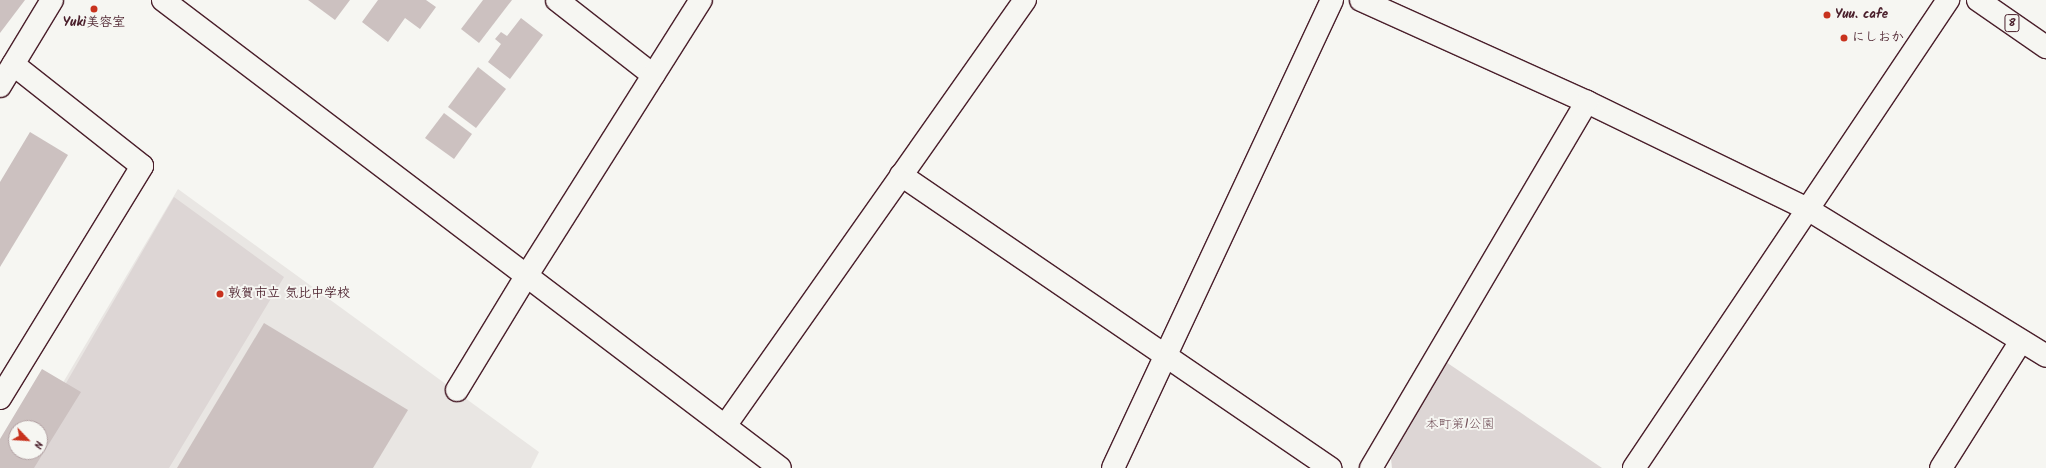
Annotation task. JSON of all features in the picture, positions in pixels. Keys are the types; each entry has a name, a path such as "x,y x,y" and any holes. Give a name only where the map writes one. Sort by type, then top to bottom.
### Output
{"main road":[{"path":"0,86 52,0"},
{"path":"163,0 780,468"},
{"path":"557,0 653,74"},
{"path":"457,390 527,275 701,0"},
{"path":"725,426 1025,0"},
{"path":"1113,468 1332,0"},
{"path":"1361,0 1587,102 1809,210 2046,356"},
{"path":"1634,468 1809,210 1948,0"},
{"name":"8","path":"1978,0 2046,47"},
{"path":"0,398 142,166 13,64"},
{"path":"1371,468 1587,102"},
{"path":"901,175 1330,468"},
{"path":"1941,468 2021,341"}],"shaded area":[{"name":"敦賀市立 気比中学校","path":"178,189 539,452 531,468 12,468 26,460 48,460 48,420 41,420"}],"green space":[{"path":"174,197 284,277 169,468 16,468 28,460 48,460 48,420 45,420"},
{"name":"本町第1公園","path":"1446,362 1602,468 1392,468 1391,459"}],"building":[{"path":"0,0 25,0 0,33"},
{"path":"308,0 350,0 335,20"},
{"path":"378,0 426,0 436,7 420,29 405,18 388,42 362,22"},
{"path":"483,0 512,0 479,43 461,29"},
{"path":"521,18 543,35 510,79 488,62 501,44 495,39 501,32 507,36"},
{"path":"478,67 506,89 476,128 448,107"},
{"path":"444,113 472,134 454,159 425,138"},
{"path":"30,132 68,155 0,267 0,182"},
{"path":"264,323 408,410 373,468 177,468"},
{"path":"42,369 81,392 48,445 48,420 11,420"},
{"path":"8,426 8,460 39,460 34,468 0,468 0,439"}],"place":[{"name":"Yuki美容室","path":"94,9"},
{"name":"Yuu. cafe","path":"1827,15"},
{"name":"にしおか","path":"1844,38"},
{"name":"敦賀市立 気比中学校","path":"220,294"}]}
